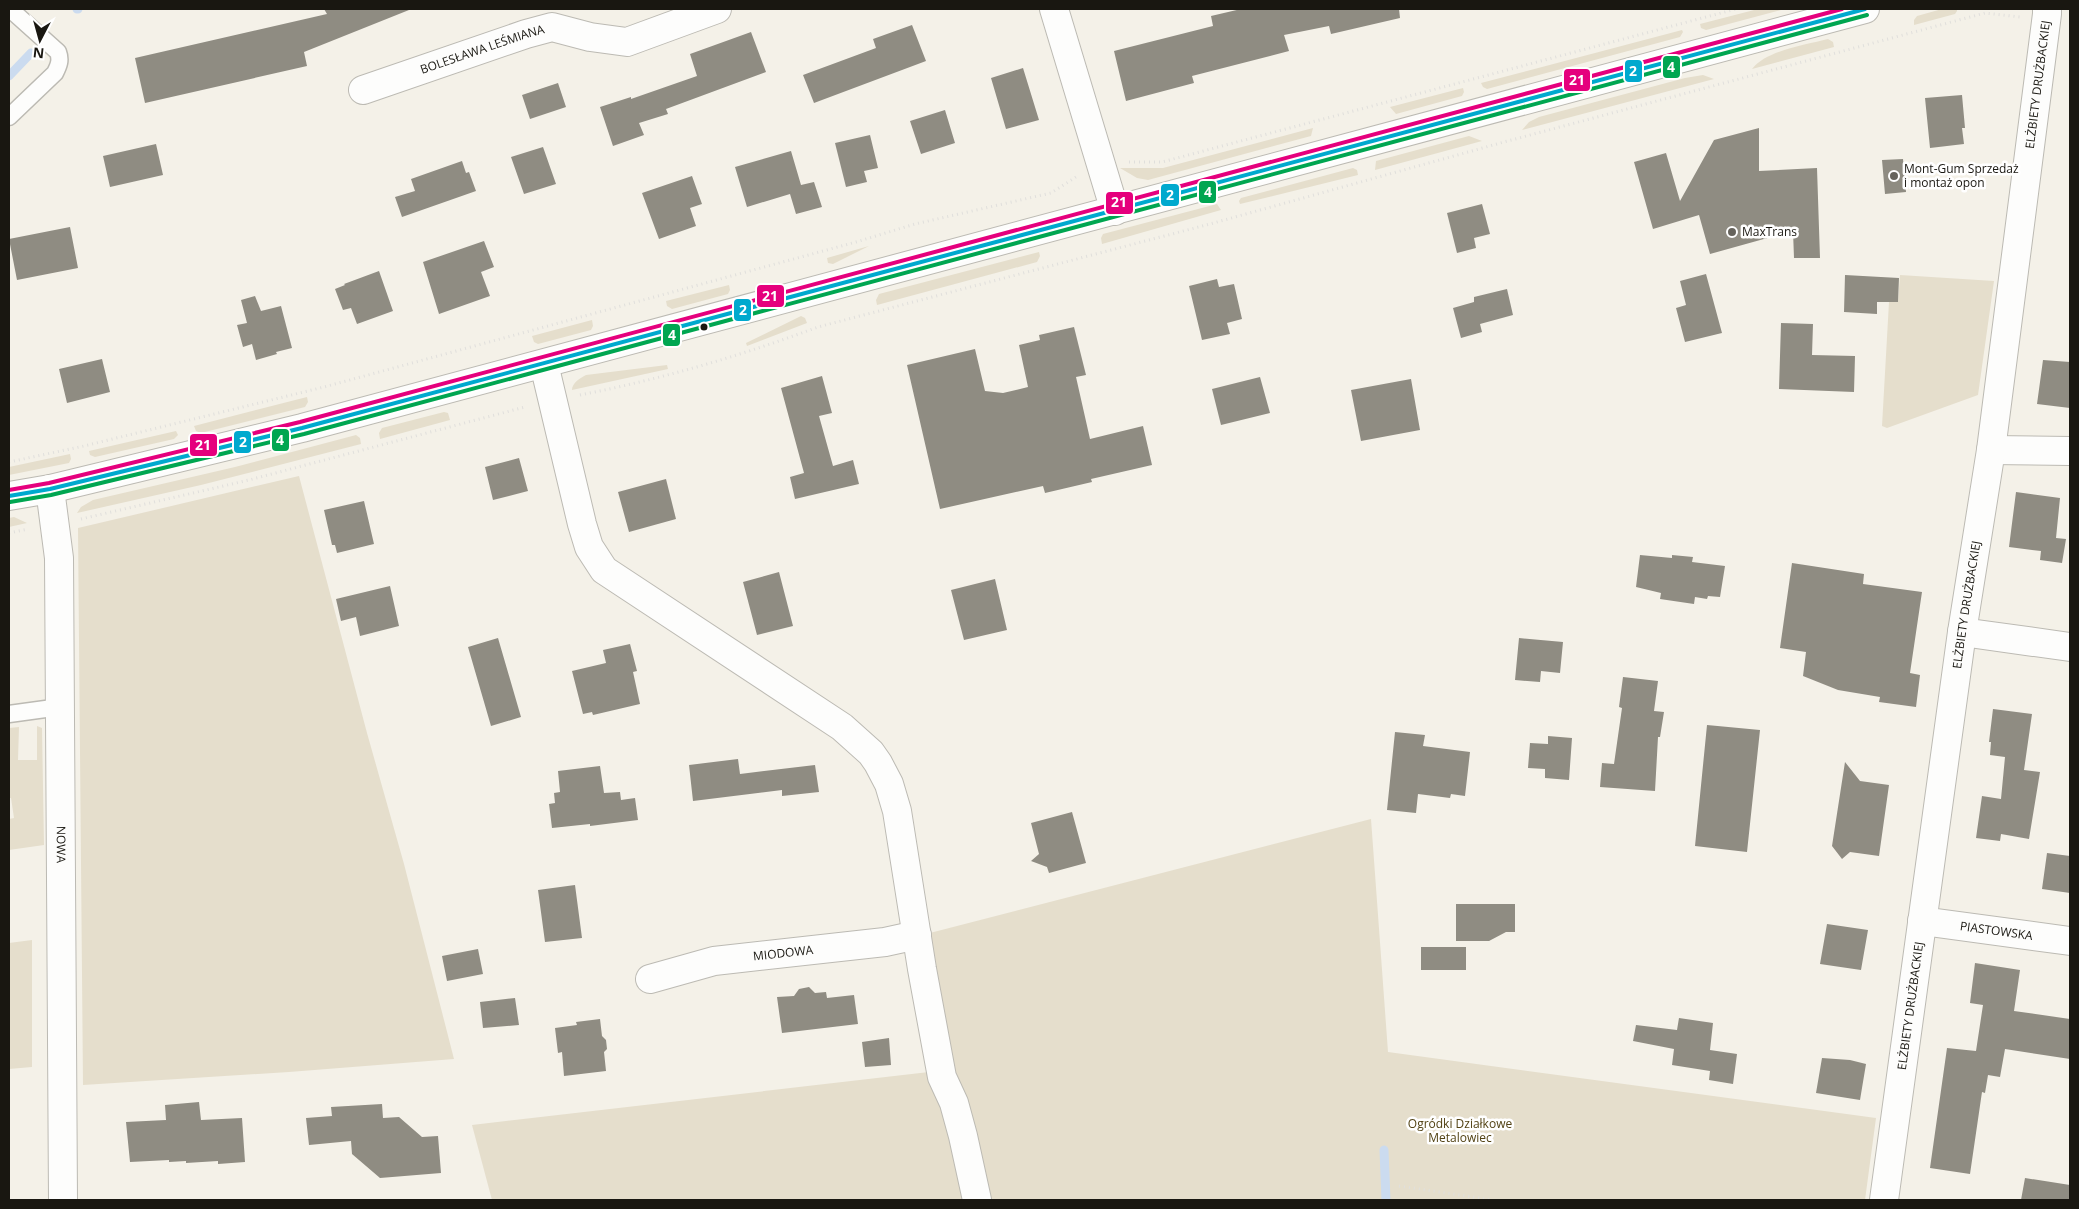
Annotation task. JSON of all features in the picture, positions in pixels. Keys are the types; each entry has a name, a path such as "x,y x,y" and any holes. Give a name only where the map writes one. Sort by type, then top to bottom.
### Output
{"street":[{"name":"BOLESŁAWA LEŚMIANA","path":"363,90 526,34 552,27 590,37 627,42 718,9"},
{"path":"1057,9 1115,211"},
{"path":"9,496 50,489 302,428 1865,9"},
{"name":"ELŻBIETY DRUŻBACKIEJ","path":"1884,1200 1962,632 1990,450 2048,14 2034,13"},
{"path":"544,364 582,524 589,547 604,570 842,727 871,753 889,784 897,811 942,1076 954,1103 976,1200"},
{"path":"1990,450 2070,450"},
{"name":"NOWA","path":"50,489 59,558 63,1200"},
{"path":"1962,632 2070,647"},
{"name":"PIASTOWSKA","path":"1922,922 2070,941"},
{"name":"MIODOWA","path":"650,979 714,961 885,942 917,935"}],"lane":[{"path":"9,117 55,73 60,65 58,52 10,9"},
{"path":"9,714 60,708"}],"path":[{"path":"9,462 84,446 324,387 856,242 915,224 1051,193 1088,169 1101,165 1114,162 1162,162 1736,9"},
{"path":"9,533 55,525 248,480 552,401 680,373 756,350 818,327 1210,224 1504,142 1985,13 2034,13"},
{"path":"1399,1186 1494,1200"}],"green space":[{"path":"1758,9 1785,9 1706,30 1701,28 1700,24"},
{"path":"1942,9 1957,9 1957,11 1955,14 1914,25 1914,20 1917,16"},
{"path":"1682,30 1683,32 1680,37 1487,89 1481,83"},
{"path":"1828,39 1833,42 1834,47 1752,69 1767,57 1776,53"},
{"path":"1703,75 1714,79 1522,130 1529,122 1539,117 1685,78"},
{"path":"1463,88 1462,96 1396,114 1390,107"},
{"path":"1313,128 1311,136 1148,180 1137,178 1120,168 1163,168"},
{"path":"1469,136 1482,141 1375,170 1376,161"},
{"path":"1353,168 1357,170 1358,175 1240,204 1239,201 1241,198"},
{"path":"1217,204 1221,210 1102,244 1101,238 1103,234"},
{"path":"869,246 833,264 828,263 827,258"},
{"path":"1039,252 1040,256 1037,262 877,305 876,300 879,294"},
{"path":"1900,275 1994,281 1978,395 1887,428 1882,426 1889,302 1898,302"},
{"path":"729,285 730,290 728,294 672,309 667,306 666,301"},
{"path":"801,316 805,318 807,323 747,346 746,343"},
{"path":"592,320 593,326 591,330 538,344 534,342 532,336"},
{"path":"667,365 668,369 572,390 575,383 586,375"},
{"path":"307,397 308,402 305,407 201,433 196,431 194,426"},
{"path":"444,412 448,413 450,420 380,439 379,433 382,428"},
{"path":"176,431 178,435 174,439 95,457 90,455 89,451"},
{"path":"356,435 360,438 361,444 201,485 77,513 81,507 93,500 235,467"},
{"path":"70,454 71,459 69,463 9,475 9,467"},
{"path":"299,476 404,864 454,1059 83,1085 78,528"},
{"path":"14,517 27,523 9,527 9,518"},
{"path":"37,726 42,728 44,845 9,850 9,819 14,818 11,798 9,798 9,728 19,727 18,760 37,760"},
{"name":"Ogródki Działkowe Metalowiec","path":"1371,819 1388,1052 1876,1118 1865,1200 492,1200 472,1125 929,1072 926,934"},
{"path":"32,940 32,1067 9,1069 9,943"}],"building":[{"path":"324,9 409,10 304,52 307,66 145,103 135,58 327,14"},
{"path":"1241,9 1399,9 1400,18 1331,34 1329,26 1284,35 1289,51 1192,76 1194,83 1126,101 1114,51 1213,26 1211,16"},
{"path":"912,25 926,61 814,103 803,75 876,48 873,39"},
{"path":"751,32 766,72 666,109 668,114 639,123 644,135 613,146 600,107 631,97 631,99 697,76 690,54"},
{"path":"1023,68 1039,120 1006,129 991,78"},
{"path":"558,83 566,107 530,119 522,95"},
{"path":"1962,95 1965,128 1962,128 1964,144 1930,148 1925,98"},
{"path":"945,110 955,143 921,154 910,121"},
{"path":"1759,128 1759,171 1817,168 1820,258 1794,258 1793,231 1710,254 1699,215 1653,229 1634,162 1666,153 1680,201 1714,140"},
{"path":"870,135 878,168 864,171 867,182 846,187 835,143"},
{"path":"156,144 163,175 110,187 103,156"},
{"path":"543,147 556,184 524,194 511,157"},
{"path":"791,151 801,185 814,182 822,207 796,214 790,194 747,207 735,167"},
{"name":"Mont-Gum Sprzedaż i montaż opon","path":"1903,159 1906,192 1885,194 1882,160"},
{"path":"462,161 466,173 469,172 476,191 402,217 395,197 415,191 411,179"},
{"path":"692,176 702,204 690,208 696,226 659,239 642,193"},
{"path":"1482,204 1490,234 1474,238 1476,248 1457,253 1447,213"},
{"path":"70,227 78,268 17,280 9,239"},
{"path":"484,241 494,267 481,272 490,296 439,314 423,262"},
{"path":"379,271 393,311 357,324 351,308 343,310 335,289"},
{"path":"1706,274 1722,333 1685,342 1676,308 1686,305 1680,281"},
{"path":"1845,275 1899,278 1898,302 1877,302 1877,314 1844,312"},
{"path":"1217,279 1219,287 1234,284 1242,319 1227,323 1230,334 1202,340 1189,286"},
{"path":"1507,289 1513,315 1480,324 1482,332 1461,338 1453,308 1474,302 1474,297"},
{"path":"255,296 261,311 281,306 292,348 256,360 252,344 243,347 237,325 247,323 241,300"},
{"path":"1781,323 1813,324 1812,355 1855,356 1854,392 1779,389"},
{"path":"1074,327 1086,375 1076,377 1090,439 1143,426 1152,465 1091,479 1092,482 1045,493 1043,486 940,509 907,365 975,349 985,391 1003,393 1028,387 1019,345 1040,340 1039,335"},
{"path":"102,359 110,392 67,403 59,369"},
{"path":"2043,360 2070,362 2070,408 2037,404"},
{"path":"822,376 832,413 819,416 833,466 853,460 859,484 795,499 790,477 804,473 781,388"},
{"path":"1260,377 1270,413 1221,425 1212,389"},
{"path":"1411,379 1420,430 1361,441 1351,390"},
{"path":"519,458 528,491 493,500 485,467"},
{"path":"666,479 676,519 629,532 618,492"},
{"path":"2016,492 2060,498 2056,538 2066,539 2062,563 2040,560 2041,551 2009,547"},
{"path":"364,501 374,544 337,553 335,545 332,545 324,510"},
{"path":"1640,555 1672,558 1672,555 1693,557 1692,562 1725,566 1720,597 1708,596 1707,599 1695,597 1694,604 1660,599 1661,593 1636,587"},
{"path":"1792,563 1864,574 1863,584 1922,592 1910,673 1920,675 1916,707 1879,702 1880,697 1838,690 1803,676 1806,652 1780,648"},
{"path":"779,572 793,626 757,635 743,582"},
{"path":"995,579 1007,630 964,640 951,590"},
{"path":"390,586 399,626 360,636 356,617 341,621 336,599"},
{"path":"498,638 521,717 491,726 468,647"},
{"path":"1519,638 1563,642 1560,673 1541,671 1540,682 1515,680"},
{"path":"630,644 637,671 633,672 640,704 593,715 592,712 583,714 572,671 606,663 603,650"},
{"path":"1623,677 1658,681 1654,711 1664,712 1660,737 1658,737 1655,791 1600,787 1602,763 1614,764 1622,708 1619,707"},
{"path":"1993,709 2032,714 2024,770 2040,772 2029,839 2001,834 2000,841 1976,838 1982,796 2001,799 2005,757 1990,755 1991,742 1989,742"},
{"path":"1707,725 1760,730 1747,852 1695,846"},
{"path":"1395,732 1425,735 1423,746 1470,752 1465,796 1451,794 1450,798 1418,794 1416,813 1387,810"},
{"path":"1548,736 1572,738 1569,780 1545,778 1545,769 1528,768 1530,743 1548,744"},
{"path":"738,759 740,774 815,765 819,792 782,796 782,790 693,801 689,765"},
{"path":"1845,762 1860,781 1889,785 1879,856 1850,852 1842,859 1832,846"},
{"path":"600,766 604,793 620,792 621,800 635,798 638,820 590,826 590,824 552,828 549,804 555,803 554,793 560,792 558,771"},
{"path":"1072,812 1086,863 1049,873 1047,867 1031,861 1039,854 1031,823"},
{"path":"2047,853 2070,856 2070,893 2042,889"},
{"path":"575,885 582,938 545,942 538,890"},
{"path":"1456,904 1515,904 1515,932 1506,932 1489,941 1456,941"},
{"path":"1827,924 1868,930 1861,970 1820,964"},
{"path":"1421,947 1466,947 1466,970 1421,970"},
{"path":"478,949 483,974 447,981 442,956"},
{"path":"1975,963 2020,970 2014,1011 2070,1019 2070,1059 2005,1049 2000,1077 1988,1075 1985,1093 1982,1092 1970,1174 1930,1168 1947,1048 1976,1051 1983,1005 1970,1003"},
{"path":"809,987 815,993 826,992 827,998 854,995 858,1024 782,1033 777,997 794,996 799,989"},
{"path":"515,998 519,1025 483,1028 480,1002"},
{"path":"1679,1018 1713,1023 1710,1050 1737,1054 1733,1084 1709,1080 1710,1071 1672,1065 1674,1049 1633,1041 1636,1025 1677,1030"},
{"path":"600,1019 602,1036 606,1040 607,1049 604,1052 606,1071 564,1076 562,1052 558,1053 555,1028 577,1025 576,1022"},
{"path":"889,1038 891,1065 865,1067 862,1042"},
{"path":"1822,1058 1850,1060 1866,1064 1860,1100 1816,1093"},
{"path":"199,1102 201,1120 242,1118 245,1162 218,1164 218,1161 186,1163 186,1161 169,1162 169,1160 130,1162 126,1122 166,1120 165,1105"},
{"path":"382,1104 383,1118 399,1117 422,1137 438,1136 441,1173 380,1178 352,1154 351,1141 309,1145 306,1118 332,1116 331,1107"},
{"path":"2025,1178 2070,1185 2070,1200 2021,1200"}],"waterway":[{"path":"9,76 31,53"},
{"path":"1384,1150 1386,1200"}],"transit line":[{"name":"21","path":"9,490 49,483 300,422 1842,9"},
{"name":"2","path":"9,496 50,489 302,428 1865,9"},
{"name":"4","path":"10,502 51,495 304,434 1867,15"}],"place":[{"name":"Mont-Gum Sprzedaż i montaż opon","path":"1894,176"},
{"name":"MaxTrans","path":"1732,232"}]}
